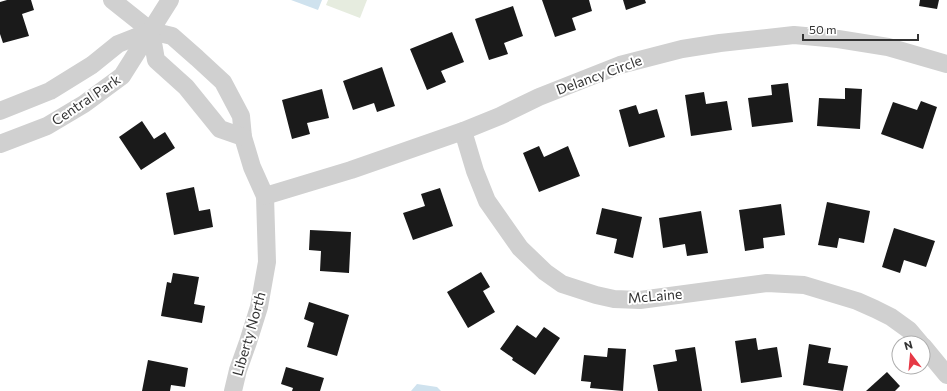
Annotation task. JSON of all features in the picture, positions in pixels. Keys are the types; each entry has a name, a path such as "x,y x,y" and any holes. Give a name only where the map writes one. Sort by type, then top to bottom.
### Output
{"street":[{"path":"112,0 152,31 156,60 186,87 220,129 243,137"},
{"name":"Central Park","path":"0,144 47,126 84,104 122,76 152,31 170,0"},
{"name":"Central Park","path":"0,111 50,92 92,65 118,44 152,31"},
{"name":"Liberty North","path":"152,31 172,36 222,82 241,116 243,137 252,168 265,196 267,262 259,307 238,370 233,391"},
{"name":"Delancy Circle","path":"265,196 351,170 463,131 500,116 539,97 620,65 682,49 720,42 794,35 838,39 888,47 947,64"},
{"name":"McLaine","path":"463,131 475,171 487,201 520,248 545,272 562,284 578,290 614,299 640,300 767,283 804,285 850,298 875,308 891,317 909,330 913,335"},
{"path":"931,356 947,375"}],"shaded area":[{"path":"328,0 367,0 360,18 326,5"}],"water":[{"path":"291,0 322,0 318,10"},
{"path":"417,384 437,387 441,391 411,391"}],"building":[{"path":"7,0 31,0 34,10 22,14 29,36 3,43 0,34 0,2"},
{"path":"542,0 589,0 592,11 572,18 576,30 555,37"},
{"path":"623,0 645,0 646,3 626,10"},
{"path":"920,0 939,0 937,9 919,6"},
{"path":"513,6 523,36 504,43 508,54 489,60 475,19"},
{"path":"452,32 464,62 441,71 446,82 427,90 410,49"},
{"path":"382,67 395,106 377,112 374,103 353,110 343,81"},
{"path":"788,83 793,122 752,127 748,98 772,95 771,85"},
{"path":"845,88 862,89 860,129 817,126 819,98 845,99"},
{"path":"322,89 329,118 307,123 310,134 292,139 282,100"},
{"path":"704,92 706,104 727,101 732,130 691,136 685,95"},
{"path":"921,101 937,107 923,149 881,134 893,102 917,110"},
{"path":"636,105 639,114 657,109 665,137 629,147 619,110"},
{"path":"142,121 154,139 165,132 175,148 141,170 119,137"},
{"path":"539,146 544,157 568,146 580,176 539,192 523,153"},
{"path":"194,187 199,211 210,209 213,227 174,235 166,193"},
{"path":"440,188 453,226 413,240 403,213 425,206 421,194"},
{"path":"827,202 870,211 864,243 839,238 837,248 818,245"},
{"path":"781,204 785,235 763,238 764,248 745,251 739,210"},
{"path":"602,208 642,217 633,258 614,253 617,239 596,234"},
{"path":"701,211 708,253 687,256 685,244 663,248 659,218"},
{"path":"894,228 935,241 926,267 904,260 900,273 882,267"},
{"path":"310,230 351,232 349,273 320,271 321,251 309,250"},
{"path":"481,272 490,287 483,291 495,312 468,328 447,292"},
{"path":"173,273 199,277 194,304 205,306 202,323 161,316 167,282 171,283"},
{"path":"309,302 349,315 337,356 307,347 314,323 304,319"},
{"path":"517,325 536,338 544,327 560,338 535,375 512,360 513,358 500,349"},
{"path":"756,338 758,350 777,347 782,377 741,383 735,341"},
{"path":"809,344 831,348 828,363 848,366 843,391 803,385"},
{"path":"695,347 702,391 658,391 653,365 677,361 675,350"},
{"path":"608,348 626,349 623,391 590,388 591,382 581,381 584,355 607,357"},
{"path":"148,360 188,368 185,387 171,385 170,391 142,391"},
{"path":"286,367 324,378 320,391 292,391 293,388 281,384"},
{"path":"887,372 900,386 895,391 866,391"}]}
